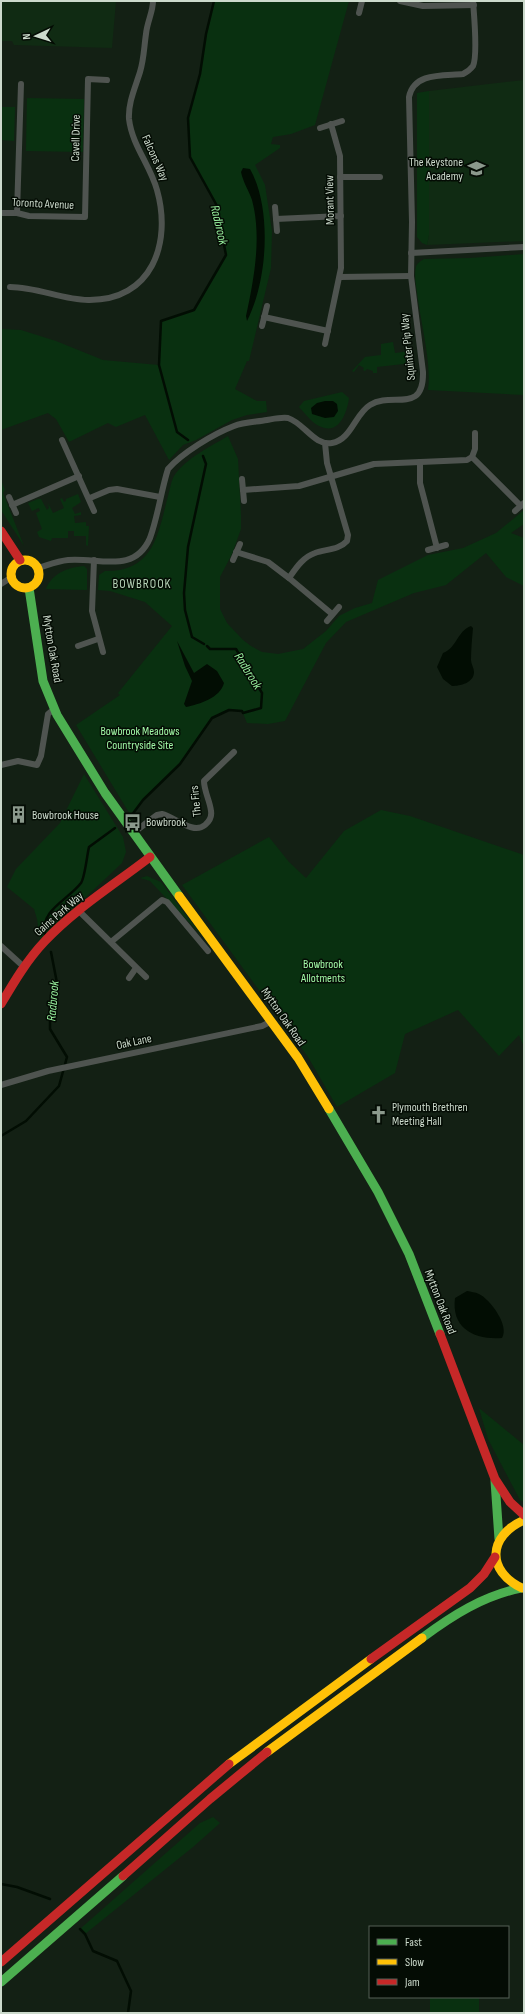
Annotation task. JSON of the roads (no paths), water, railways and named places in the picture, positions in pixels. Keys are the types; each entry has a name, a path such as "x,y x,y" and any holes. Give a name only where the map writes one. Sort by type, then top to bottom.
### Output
{"main road":[{"path":"1,531 20,560"},
{"path":"20,560 30,561 38,568 39,577 37,582 29,588 20,587 12,578 13,567 20,560"},
{"name":"Mytton Oak Road","path":"29,588 43,681 54,709 105,793 133,833 272,1020 317,1089 371,1179 409,1254 495,1479 510,1502 524,1515"},
{"name":"Gains Park Way","path":"1,1004 24,967 39,947 79,911 150,857"},
{"name":"Mytton Oak Road","path":"495,1479 499,1539 496,1557"},
{"path":"499,1539 506,1529 524,1520"},
{"path":"496,1557 499,1570 503,1576 514,1585 522,1588"},
{"path":"1,1962 223,1768 411,1629 472,1587 486,1574 496,1557"},
{"path":"1,1982 55,1938 239,1775 286,1738 364,1680 466,1608 491,1595 522,1588"}],"street":[{"name":"Falcons Way","path":"10,287 50,292 78,299 107,298 121,295 136,285 156,260 162,234 158,190 146,162 137,146 129,118 132,94 143,60 146,34 153,1"},
{"path":"359,13 362,1"},
{"path":"400,1 423,6 474,3"},
{"name":"Squinter Pip Way","path":"325,443 339,441 344,437 370,405 378,401 409,400 420,391 423,384 423,372 410,276 410,92 416,84 427,77 463,74 470,69 475,55 474,3"},
{"name":"Cavell Drive","path":"84,217 88,79 106,80"},
{"path":"18,213 21,84"},
{"path":"320,128 342,121"},
{"name":"Morant View","path":"325,344 340,277 340,156 331,124"},
{"path":"340,178 380,177"},
{"path":"275,207 277,231"},
{"name":"Toronto Avenue","path":"1,213 18,213 29,216 84,217"},
{"path":"276,219 341,216"},
{"path":"411,253 524,247"},
{"path":"340,277 410,276"},
{"path":"262,326 266,306"},
{"path":"264,317 328,331"},
{"path":"38,568 68,560 128,561 144,548 150,537 168,469 176,460 234,426 272,419 289,418 312,436 325,443 327,463 348,535 347,541 338,548 314,553 307,557 289,578"},
{"path":"243,490 299,486 374,464 466,460 472,457 475,449 475,433"},
{"path":"62,440 90,498 94,511"},
{"path":"472,457 522,504 515,511"},
{"path":"420,462 420,483 437,548"},
{"path":"12,505 79,476"},
{"path":"242,479 244,500"},
{"path":"90,498 109,490 117,489 160,496"},
{"path":"9,497 16,513"},
{"path":"233,560 240,544"},
{"path":"428,550 446,545"},
{"path":"236,552 268,562 332,614"},
{"path":"94,560 92,611 98,639 103,652"},
{"path":"1,584 12,578"},
{"path":"327,621 339,607"},
{"path":"78,646 98,639"},
{"path":"1,765 18,761 37,765 41,756 48,714 54,709"},
{"name":"The Firs","path":"133,833 157,815 162,814 192,827 201,827 206,825 210,820 211,812 204,781 234,752"},
{"path":"111,942 162,900 167,902 208,951"},
{"path":"79,911 146,977"},
{"path":"1,946 24,967"},
{"path":"129,978 136,968"},
{"name":"Oak Lane","path":"1,1085 60,1068 262,1026 272,1020"}],"waterway":[{"name":"Radbrook","path":"188,440 177,432 159,365 161,321 194,310 226,255 216,204 190,157 188,118 200,74 206,34 214,1"},
{"name":"Radbrook","path":"203,456 206,464 188,547 184,593 185,610 192,637 204,644"},
{"name":"Radbrook","path":"131,816 143,800 180,764 212,718 229,710 242,711 243,713 261,708 262,693 236,649 210,649 207,646"},
{"name":"Radbrook","path":"45,934 47,918 51,912 81,883 85,871 89,847 115,828"},
{"name":"Radbrook","path":"1,1136 26,1121 59,1086 67,1057 50,1029 50,1005 57,983 51,952"},
{"name":"Radbrook","path":"1,1884 17,1887 50,1899"},
{"name":"Radbrook","path":"80,1929 85,1934 93,1951 117,1961 131,1991 128,2013"}],"place":[{"name":"The Keystone Academy","path":"476,169"},
{"name":"Bowbrook House","path":"19,815"},
{"name":"Bowbrook","path":"133,822"},
{"name":"Plymouth Brethren Meeting Hall","path":"379,1114"}],"district":[{"name":"BOWBROOK","path":"142,584"}],"park label":[{"name":"Bowbrook Meadows Countryside Site","path":"140,738"},
{"name":"Bowbrook Allotments","path":"323,971"}]}
